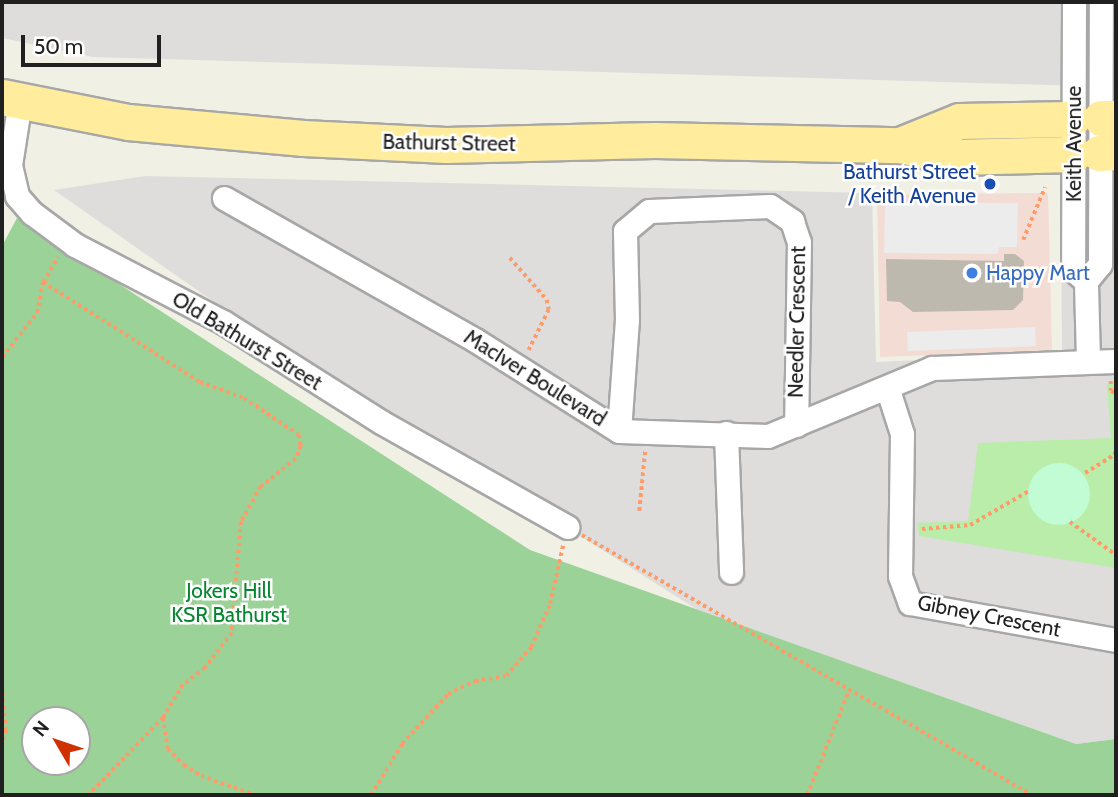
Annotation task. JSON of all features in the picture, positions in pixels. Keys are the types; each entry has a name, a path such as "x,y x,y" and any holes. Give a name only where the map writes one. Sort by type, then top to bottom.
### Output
{"main road":[{"name":"Bathurst Street","path":"11,99 128,122 303,138 446,145 655,140 900,145 955,157 1097,153"},
{"name":"Bathurst Street","path":"900,145 959,121 1096,118"}],"street":[{"name":"Keith Avenue","path":"1074,2 1096,118"},
{"name":"Keith Avenue","path":"1088,360 1086,281 1073,270 1097,153 1101,2"},
{"name":"Old Bathurst Street","path":"11,99 10,165 17,196 68,240 223,322 381,422 567,527"},
{"name":"MacIver Boulevard","path":"224,198 520,368 619,431 768,436 888,390 932,368 1116,361"},
{"name":"Needler Crescent","path":"619,431 627,320 625,231 649,211 770,206 792,221 799,242 796,425"},
{"name":"Gibney Crescent","path":"888,390 902,434 900,576 910,603 1116,640"},
{"path":"726,433 731,572"}],"path":[{"path":"1023,240 1045,187"},
{"path":"2,357 37,313 43,282 68,240"},
{"path":"510,258 547,300 549,310 520,368"},
{"path":"43,282 200,382 244,398 299,435 296,459 261,487 241,522 232,633 205,668 183,685 163,718 89,795"},
{"path":"639,511 647,432"},
{"path":"1085,473 1115,455 1116,450"},
{"path":"901,530 970,525 1029,491"},
{"path":"1070,522 1116,555"},
{"path":"371,795 402,744 448,694 475,681 506,676 531,646 551,604 567,527 1032,795"},
{"path":"2,685 6,730 2,746"},
{"path":"807,795 849,690"},
{"path":"163,718 168,749 184,765 201,776 255,795"}],"shaded area":[{"path":"2,2 1116,2 1116,87 93,57 2,38"},
{"path":"145,176 872,193 876,362 1062,353 1061,192 1116,193 1116,739 1076,744 698,610 283,350 54,190"},
{"path":"1048,193 1052,350 880,357 877,195"},
{"path":"885,202 1018,203 1017,247 999,247 998,254 884,253"},
{"path":"1035,327 1036,346 908,351 907,332"}],"green space":[{"name":"Jokers Hill KSR Bathurst","path":"17,218 530,550 1076,744 1116,739 1116,795 2,795 2,246"},
{"path":"1116,382 1116,568 919,536 917,523 968,521 978,443 1111,438 1107,384"},
{"path":"1059,463 1081,472 1090,494 1081,516 1059,525 1037,516 1028,494 1037,472"}],"building":[{"path":"1004,254 1015,254 1024,261 1023,300 1013,310 913,312 900,302 887,301 886,259 1004,261"}],"place":[{"name":"Bathurst Street / Keith Avenue","path":"990,184"},
{"name":"Happy Mart","path":"972,273"}]}
